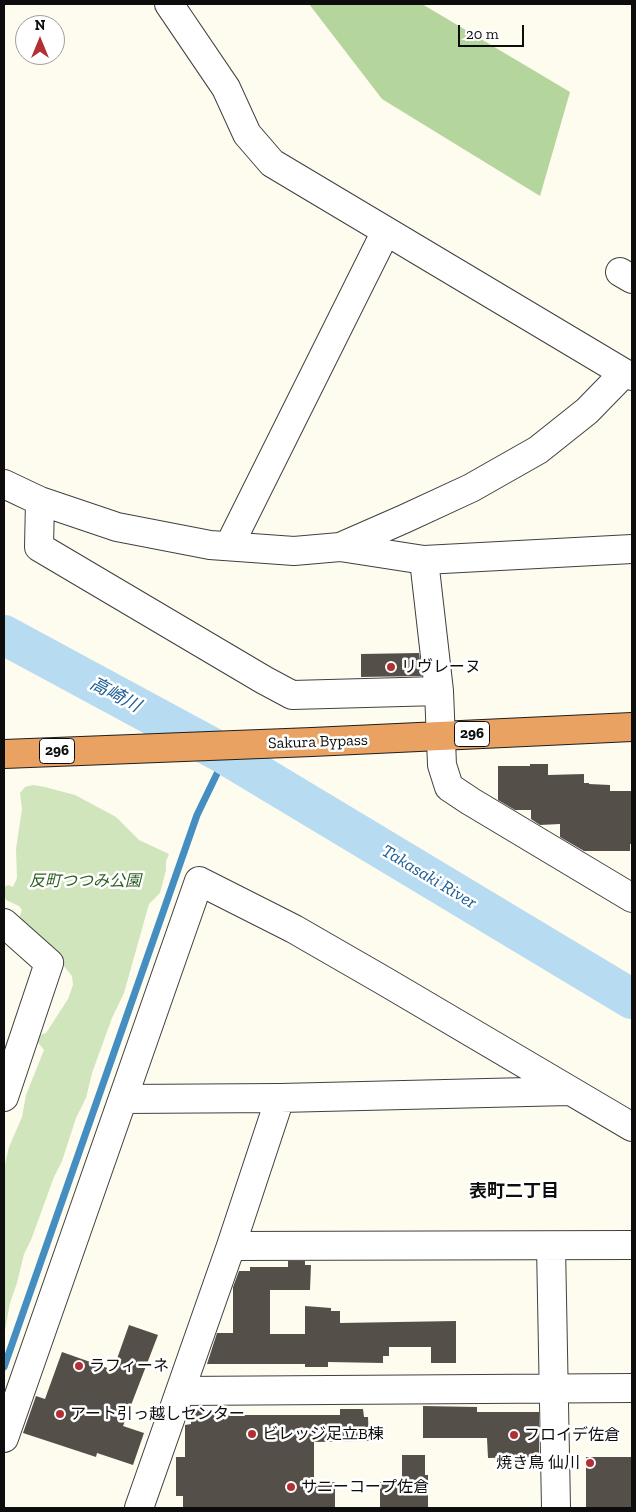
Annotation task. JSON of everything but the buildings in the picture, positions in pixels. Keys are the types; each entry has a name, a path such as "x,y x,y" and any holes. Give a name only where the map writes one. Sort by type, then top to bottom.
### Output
{"highway":[{"name":"Sakura Bypass","path":"4,754 632,727"}],"street":[{"path":"169,4 226,88 247,134 272,164 628,374 587,411 538,450 471,488 340,547"},
{"path":"229,546 386,231"},
{"path":"4,484 40,501 117,527 210,545 294,551 340,547 424,560 632,549"},
{"path":"40,501 40,547 292,695 439,691"},
{"path":"424,560 439,691 442,765 449,787 470,802 631,896"},
{"path":"4,1438 199,881 319,944 632,1127"},
{"path":"4,924 49,963 4,1097"},
{"path":"123,1099 280,1098 569,1091"},
{"path":"139,1508 231,1246 280,1098"},
{"path":"231,1246 632,1245"},
{"path":"552,1246 556,1508"},
{"path":"180,1391 632,1388"}],"green space":[{"path":"309,4 422,4 570,92 540,196 382,99"},
{"name":"反町つつみ公園","path":"33,785 75,795 116,817 139,840 169,854 160,893 149,904 124,993 112,1018 92,1073 86,1098 76,1118 62,1161 24,1254 10,1303 4,1336 4,1169 9,1147 22,1117 26,1095 44,1050 36,1040 36,1036 46,1033 68,999 73,985 72,976 36,932 16,927 22,910 19,906 6,900 4,894 4,887 8,885 13,887 17,878 16,849 22,809 20,793 25,787"}],"waterway":[{"name":"Takasaki River","path":"4,635 226,755 632,999"},
{"path":"4,1367 197,815 226,755"}],"place":[{"name":"リヴレーヌ","path":"391,667"},
{"name":"ラフィーネ","path":"79,1366"},
{"name":"アート引っ越しセンター","path":"60,1414"},
{"name":"ビレッジ足立B棟","path":"252,1434"},
{"name":"フロイデ佐倉","path":"514,1435"},
{"name":"焼き鳥 仙川","path":"590,1463"},
{"name":"サニーコープ佐倉","path":"291,1487"}],"district":[{"name":"表町二丁目","path":"514,1192"}],"water label":[{"name":"高崎川","path":"115,695"}]}
